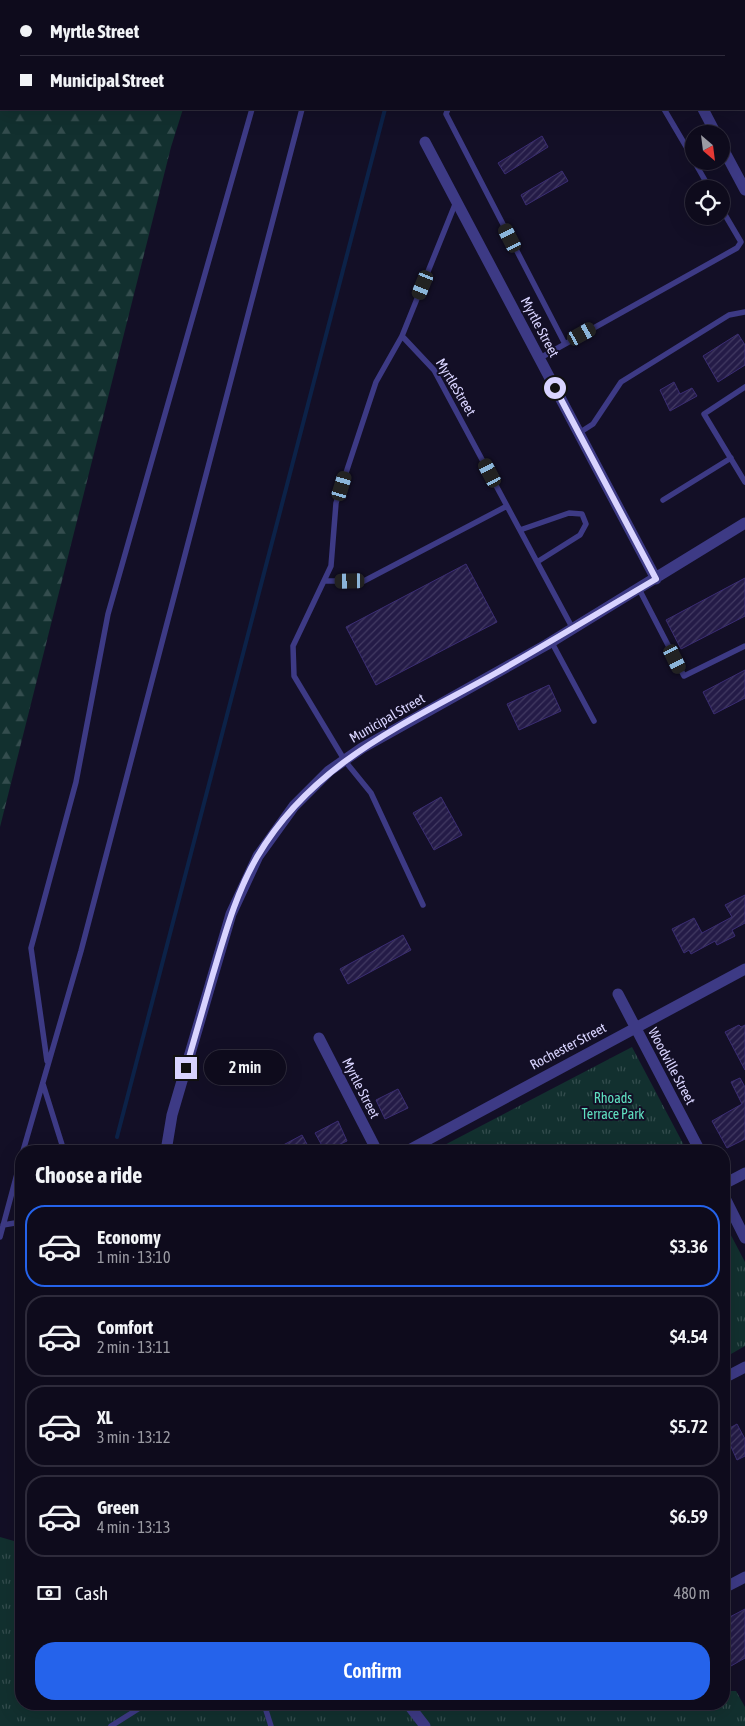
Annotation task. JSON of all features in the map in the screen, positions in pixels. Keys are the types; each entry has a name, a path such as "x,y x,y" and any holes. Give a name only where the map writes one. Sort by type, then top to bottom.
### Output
{"street":[{"path":"704,110 711,125"},
{"name":"Myrtle Street","path":"425,142 656,579"},
{"path":"730,161 745,190"},
{"name":"Municipal Street","path":"167,1145 172,1115 231,914 258,856 294,806 330,772 362,748 573,629 745,523"},
{"name":"Rochester Street","path":"418,1145 745,969"},
{"name":"Woodville Street","path":"618,994 697,1145"},
{"name":"Myrtle Street","path":"319,1038 374,1145"},
{"path":"730,1181 745,1172"},
{"path":"730,1208 745,1238"},
{"path":"730,1375 745,1367"},
{"path":"730,1585 745,1577"},
{"path":"413,1710 425,1726"}],"lane":[{"path":"48,1065 31,948 68,815 110,604 252,110"},
{"path":"26,1145 81,951 302,110"},
{"path":"448,110 446,114 565,344"},
{"path":"665,110 685,145"},
{"path":"423,904 371,793 344,761 294,676 293,646 331,566 336,503 376,382 402,336 456,200"},
{"path":"540,358 737,248 741,242 730,223"},
{"path":"579,434 592,424 621,382 729,315 745,312"},
{"name":"MyrtleStreet","path":"402,336 434,370 573,629"},
{"path":"745,387 704,414 745,482"},
{"path":"664,500 731,458"},
{"path":"324,581 364,581 507,506"},
{"path":"520,530 569,513 582,514 586,524 580,535 537,562"},
{"path":"638,589 684,676 745,646"},
{"path":"552,641 594,721"},
{"path":"43,1084 62,1145"},
{"path":"0,1237 2,1220 15,1178"},
{"path":"2,1220 15,1221"},
{"path":"111,1726 136,1710"},
{"path":"266,1710 271,1726"}],"green space":[{"path":"0,110 183,110 171,147 0,827"},
{"name":"Rhoads Terrace Park","path":"632,1047 684,1145 444,1145"},
{"path":"730,1233 745,1262 745,1346 730,1355"},
{"path":"0,1537 15,1541 15,1710 730,1710 730,1691 736,1691 745,1707 745,1726 0,1726"}],"building":[{"path":"542,136 548,147 505,174 498,163"},
{"path":"562,171 568,181 526,205 521,195"},
{"path":"738,334 745,345 745,365 718,382 703,356"},
{"path":"674,382 680,394 692,388 697,396 670,411 660,390"},
{"path":"466,564 497,622 376,685 346,627"},
{"path":"745,578 745,616 681,649 666,620"},
{"path":"745,670 745,698 714,714 703,692"},
{"path":"549,685 561,711 519,730 507,704"},
{"path":"441,797 462,835 434,850 413,813"},
{"path":"745,895 745,923 732,930 735,936 717,945 715,941 691,954 689,950 684,953 672,929 694,918 702,933 732,917 725,905"},
{"path":"403,935 411,950 348,984 340,969"},
{"path":"739,1025 741,1027 745,1025 745,1070 725,1032"},
{"path":"740,1078 745,1087 745,1139 730,1146 725,1145 712,1121 742,1104 731,1082"},
{"path":"398,1089 408,1108 385,1119 376,1100"},
{"path":"338,1121 347,1141 338,1145 322,1145 315,1133"},
{"path":"302,1135 307,1145 283,1145"},
{"path":"737,1424 745,1439 745,1456 737,1460 730,1444 730,1428"},
{"path":"745,1609 745,1658 730,1667 730,1617"}],"waterway":[{"path":"117,1137 385,110"}],"route":[{"path":"186,1068 231,914 243,885 258,856 302,797 330,772 362,748 546,645 656,579 555,388"}]}
